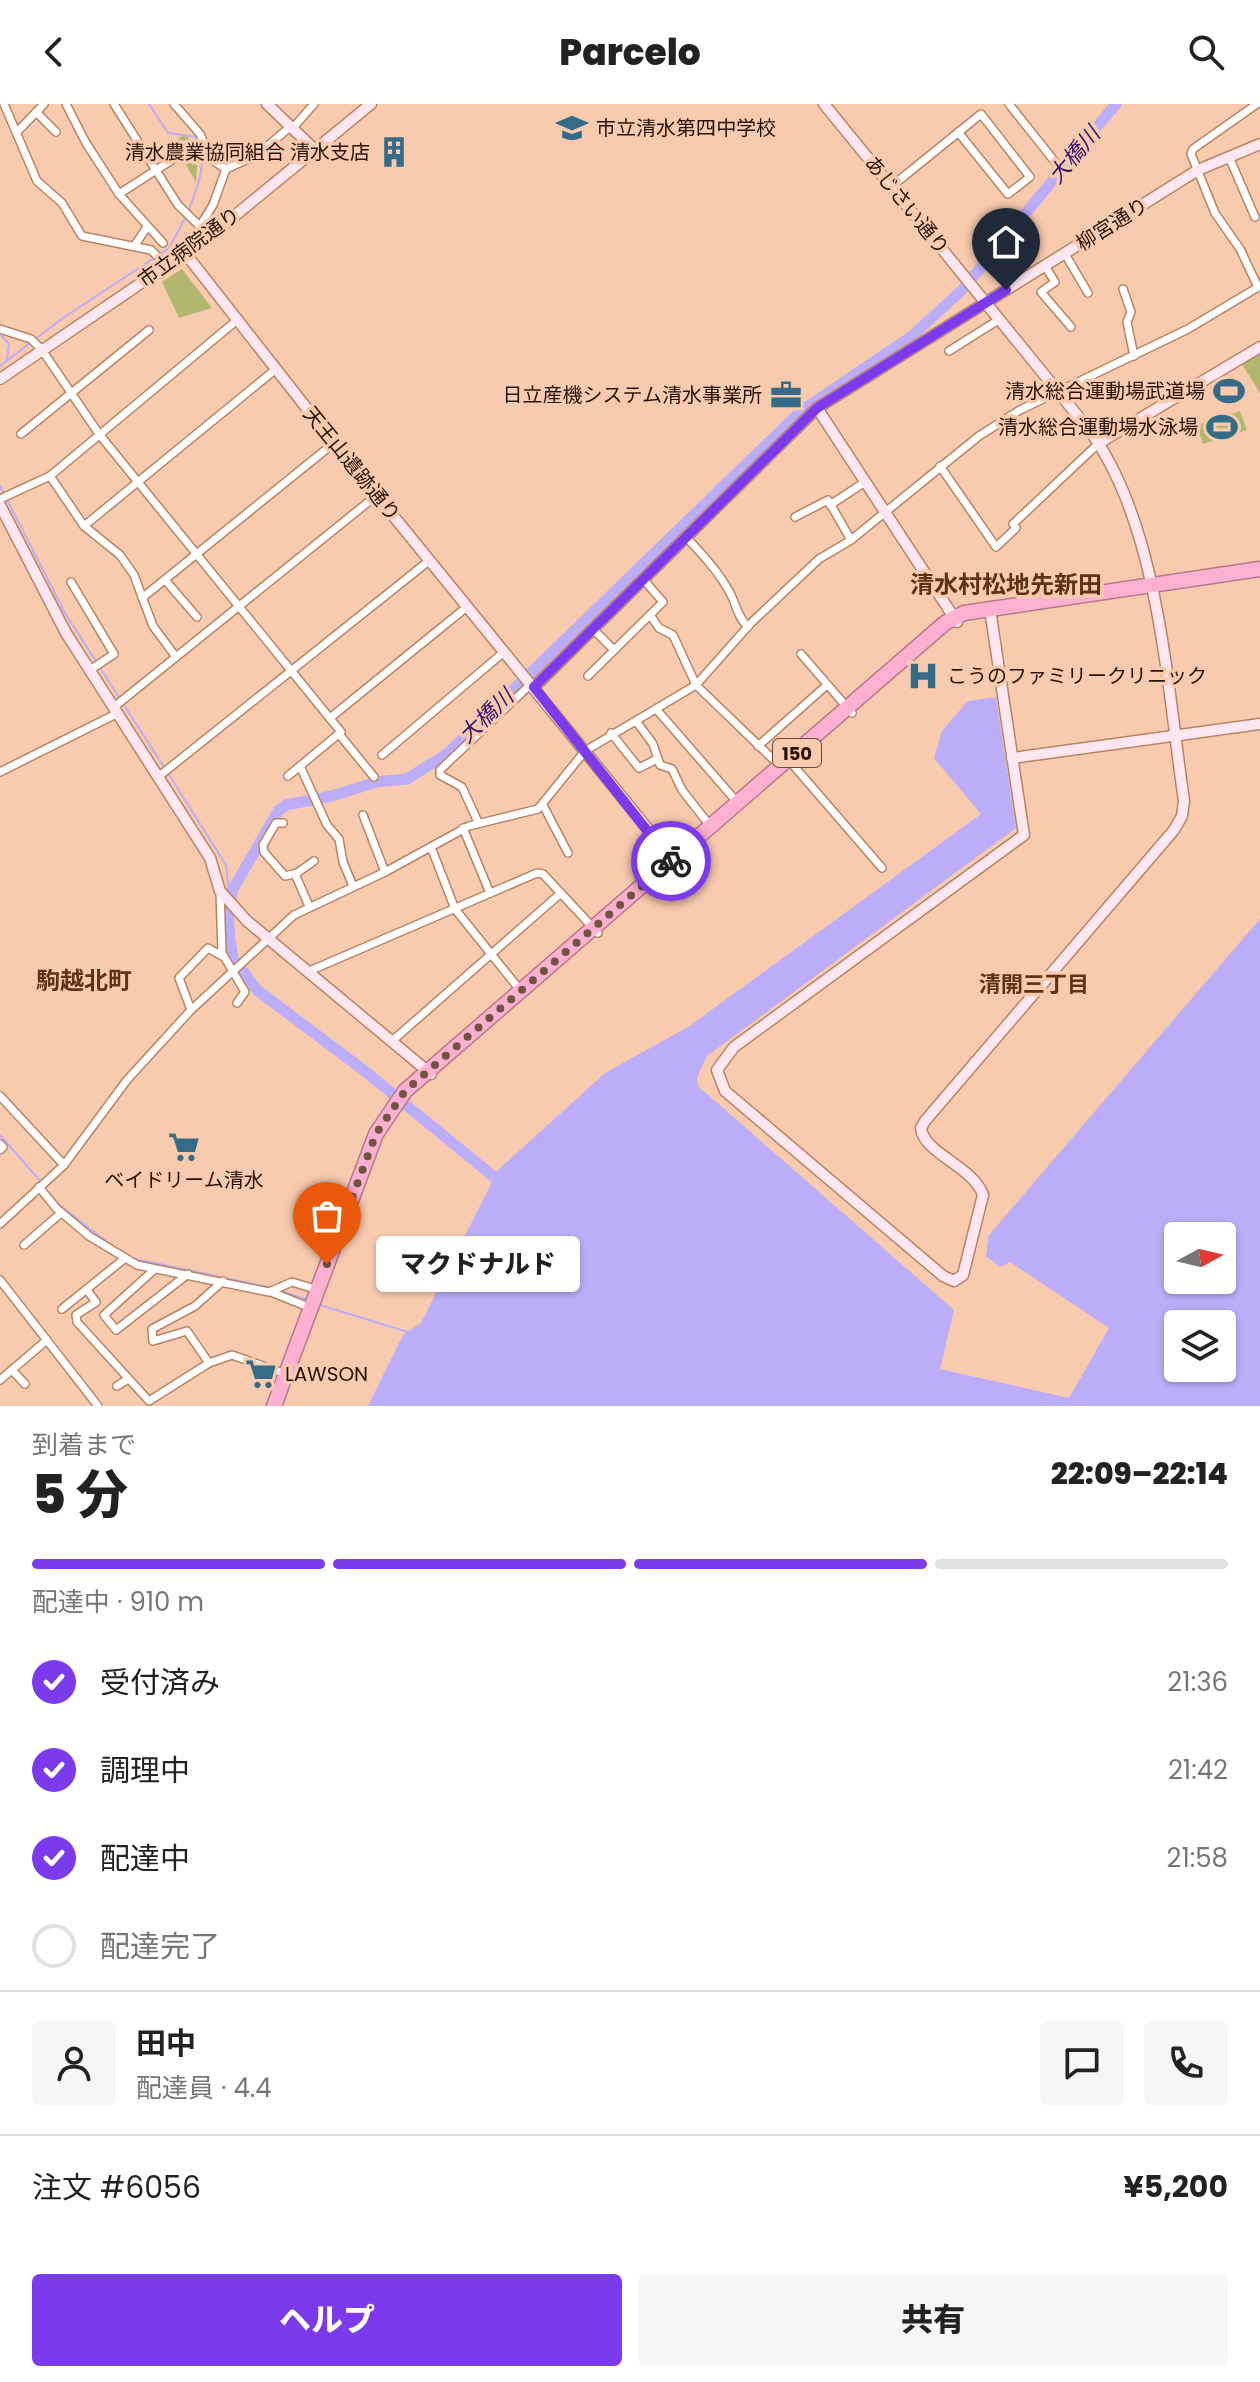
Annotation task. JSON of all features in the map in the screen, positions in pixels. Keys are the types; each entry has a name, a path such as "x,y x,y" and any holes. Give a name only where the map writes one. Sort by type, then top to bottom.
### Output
{"highway":[{"path":"955,620 1260,569"},
{"path":"955,620 1152,589 1260,577"},
{"name":"150","path":"274,1406 289,1376 381,1137 394,1110 407,1094 955,620"},
{"name":"150","path":"676,863 711,827 787,766"},
{"name":"150","path":"282,1406 289,1376"}],"street":[{"path":"4,104 37,181 62,203 82,236 151,250 166,265"},
{"path":"17,132 44,104"},
{"path":"66,104 73,111 86,143 119,194 163,243"},
{"path":"73,111 82,104"},
{"path":"114,104 178,205 210,236"},
{"path":"174,104 200,134 211,159 226,169"},
{"path":"267,104 315,150"},
{"path":"200,226 213,205 226,169 257,155 291,128 314,104"},
{"name":"市立病院通り","path":"0,379 210,236 371,104"},
{"path":"1009,104 1059,167"},
{"path":"0,1224 64,1165 127,1080 191,1010 294,915 385,872 463,828 478,822 524,814 543,805 585,751 696,685 748,627 819,559 851,540 997,423 1134,356 1259,286 1240,249 1215,213 1191,154 1193,149 1257,104"},
{"name":"あじさい通り","path":"831,106 1099,443 1116,471 1126,495 1152,589 1184,801 1174,830 921,1128 925,1139 973,1179 983,1195 963,1275 954,1281 943,1276 737,1101 721,1086 717,1070 734,1047 1020,840 1024,828 1012,758"},
{"path":"36,112 56,132"},
{"path":"892,186 958,132 981,114 1030,177 1008,194 958,132"},
{"name":"柳宮通り","path":"532,684 593,629 817,408 1198,170 1260,144"},
{"path":"119,194 178,156"},
{"path":"1229,157 1255,217"},
{"path":"1249,204 1260,201"},
{"path":"135,245 147,227"},
{"name":"天王山遺跡通り","path":"185,253 334,443 532,684"},
{"path":"1065,254 1088,293"},
{"path":"1045,266 1055,282 1041,292 1071,327"},
{"path":"1123,289 1131,312 1127,322 1134,356"},
{"path":"949,351 1000,319"},
{"path":"0,499 50,476 236,321"},
{"path":"0,329 31,339 42,350 99,434 330,718 374,777"},
{"path":"21,434 149,330"},
{"path":"940,466 996,547 1016,528 1013,524 1099,443 1260,347"},
{"path":"84,526 276,369"},
{"path":"817,408 955,620"},
{"path":"142,598 334,443"},
{"path":"50,476 84,526 120,555 134,575 153,626 176,657"},
{"path":"830,505 865,482"},
{"path":"0,772 116,710 176,657 377,495"},
{"path":"795,517 828,500 851,540"},
{"path":"0,505 66,633 210,858 222,894 224,957 245,992 237,1003"},
{"path":"686,537 713,567 730,593 739,618 748,627"},
{"path":"158,777 430,560"},
{"path":"588,676 663,602 643,579"},
{"path":"165,580 197,617"},
{"path":"71,582 114,654 90,670"},
{"path":"330,718 468,606"},
{"path":"650,615 659,628 673,635 696,685 758,746 787,766 882,868"},
{"path":"991,616 1012,758 1260,724"},
{"path":"593,629 614,650"},
{"path":"382,755 504,652"},
{"path":"801,654 850,710"},
{"path":"478,822 462,787 440,775 440,770 532,684 676,863"},
{"path":"758,746 827,685"},
{"path":"657,710 739,803"},
{"path":"636,721 653,744 660,765 672,769 682,790 711,827"},
{"path":"611,733 639,768 657,759"},
{"path":"288,776 339,734"},
{"path":"300,766 317,805 339,839 343,862 353,886"},
{"path":"543,805 568,853"},
{"path":"363,815 385,872"},
{"path":"283,823 276,823 263,849 285,876 295,874 314,861"},
{"path":"463,828 490,893"},
{"path":"431,847 455,909 522,993"},
{"path":"307,972 537,873 596,930"},
{"path":"295,874 309,906"},
{"path":"392,1041 561,893"},
{"path":"222,894 268,941 430,1074"},
{"path":"191,1010 179,978 208,948 224,957"},
{"path":"0,1096 64,1165"},
{"path":"0,1144 3,1147 0,1150"},
{"path":"42,1185 61,1213 124,1259 155,1269 317,1301"},
{"path":"24,1245 61,1213"},
{"path":"62,1309 124,1259"},
{"path":"155,1269 104,1315 116,1330 188,1274"},
{"path":"0,1280 98,1406"},
{"path":"182,1315 190,1328 187,1331 153,1341 152,1329 174,1315 182,1315 223,1281"},
{"path":"270,1292 292,1282 317,1301"},
{"path":"87,1290 96,1302 76,1315 76,1319 94,1333 128,1379 149,1401 209,1363 232,1355 289,1376"},
{"path":"187,1331 209,1363"},
{"path":"0,1380 47,1340"},
{"path":"12,1370 25,1384"},
{"path":"117,1386 128,1379"}],"green space":[{"path":"186,135 198,150 196,182 172,141"},
{"path":"182,269 212,308 179,318 162,282"},
{"path":"1260,353 1260,393 1242,364"},
{"name":"清水総合運動場水泳場","path":"1240,411 1247,430 1203,444 1197,425"}],"shaded area":[{"path":"996,697 1016,828 707,1056 697,1077 698,1086 954,1310 940,1369 1069,1398 1109,1328 1010,1262 1000,1267 986,1256 989,1235 1260,919 1260,1406 368,1406 403,1335 421,1323 498,1170 605,1073 688,1027 981,814 934,758 942,731 968,701"}],"waterway":[{"path":"149,104 168,133 197,137 202,165 188,212"},
{"name":"大橋川","path":"494,1177 366,1072 257,990 233,958 228,911 233,889 278,811 286,805 332,796 376,782 407,779 447,754 801,411 912,336 963,289 1116,104"},
{"path":"160,254 170,247 185,218"},
{"path":"0,366 63,318 154,258"},
{"path":"0,334 9,344 7,360"},
{"path":"0,486 65,613 164,767"},
{"path":"168,773 226,865 229,893"},
{"path":"0,1135 41,1182"},
{"path":"57,1203 115,1248"},
{"path":"131,1258 273,1288"},
{"path":"279,1290 307,1300"},
{"path":"320,1305 408,1332"}],"way so far":[{"path":"327,1264 376,1134 405,1091 671,861"}],"place":[{"name":"市立清水第四中学校","path":"572,128"},
{"name":"清水農業協同組合 清水支店","path":"394,152"},
{"name":"清水総合運動場武道場","path":"1229,391"},
{"name":"日立産機システム清水事業所","path":"786,395"},
{"name":"清水総合運動場水泳場","path":"1222,427"},
{"name":"こうのファミリークリニック","path":"923,676"},
{"name":"ベイドリーム清水","path":"184,1147"},
{"name":"マクドナルド","path":"327,1264"},
{"name":"LAWSON","path":"261,1374"}],"district":[{"name":"清水村松地先新田","path":"1006,584"},
{"name":"駒越北町","path":"84,980"},
{"name":"清開三丁目","path":"1034,984"}],"route":[{"path":"671,861 534,687 817,408 1006,290"}]}
